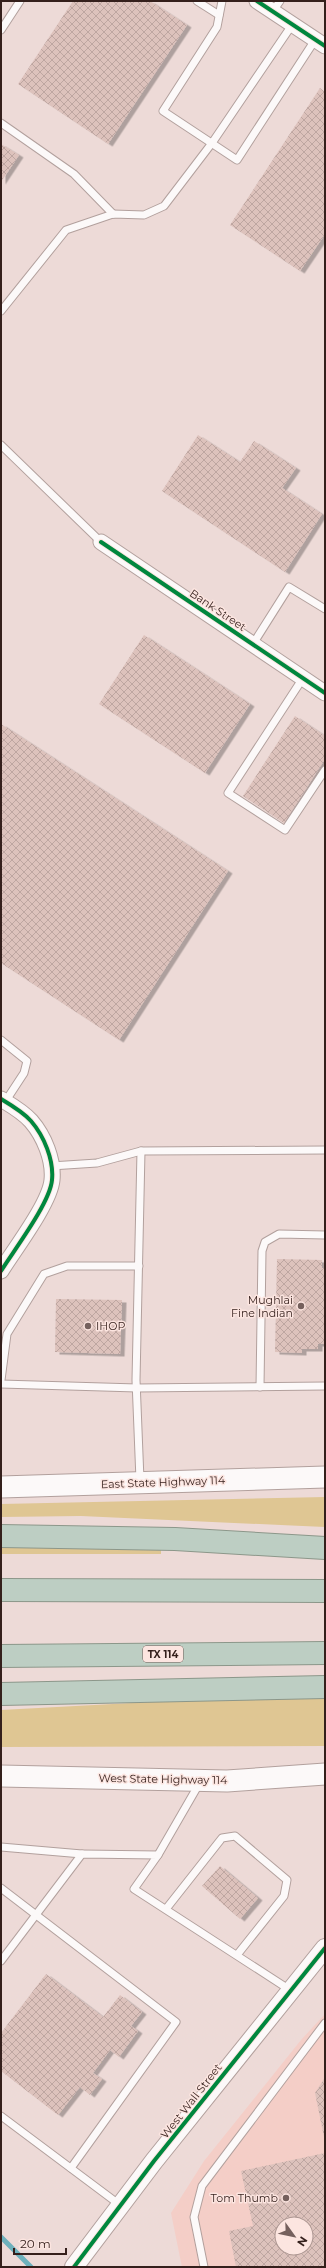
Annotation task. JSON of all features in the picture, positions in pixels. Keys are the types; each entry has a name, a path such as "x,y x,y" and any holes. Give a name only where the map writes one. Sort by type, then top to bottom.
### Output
{"highway":[{"path":"1,1536 175,1538 325,1548"},
{"path":"1,1590 325,1590"},
{"name":"TX 114","path":"1,1656 325,1653"},
{"path":"1,1694 325,1687"}],"main road":[{"name":"East State Highway 114","path":"1,1487 325,1477"},
{"name":"West State Highway 114","path":"1,1776 227,1781 325,1774"}],"street":[{"path":"257,1 277,6 292,24 320,43"},
{"name":"Bank Street","path":"101,542 325,693"},
{"path":"1,1271 43,1204 52,1181 50,1157 42,1137 30,1120 3,1100"},
{"name":"West Wall Street","path":"74,2267 120,2205 325,1948"}],"lane":[{"path":"1,30 20,1"},
{"path":"197,1 219,15"},
{"path":"222,1 217,27 163,111 237,160 320,43"},
{"path":"1,311 66,230 113,214 144,215 164,206 212,143 292,24"},
{"path":"1,123 74,174 113,214"},
{"path":"1,445 101,542"},
{"path":"253,644 289,587 325,609"},
{"path":"303,678 228,793 285,830 325,770"},
{"path":"1,1040 27,1061 24,1073 3,1100"},
{"path":"51,1166 97,1163 140,1151 325,1150"},
{"path":"140,1151 137,1388 140,1482"},
{"path":"260,1386 262,1251 266,1242 271,1237 279,1234 325,1235"},
{"path":"1,1380 7,1334 44,1274 67,1266 139,1266"},
{"path":"1,1384 137,1388 325,1386"},
{"path":"202,1780 158,1855 134,1889 290,1990"},
{"path":"166,1909 222,1838 235,1836 287,1880 284,1896 237,1955"},
{"path":"1,1846 82,1854 158,1855"},
{"path":"1,1961 82,1854"},
{"path":"1,1888 37,1914 176,2022 71,2168"},
{"path":"204,2267 194,2217 202,2186 325,2023"},
{"path":"1,2116 120,2205"}],"shaded area":[{"path":"325,1497 325,1527 81,1516 1,1517 1,1504"},
{"path":"1,1545 161,1548 161,1554 1,1554"},
{"path":"325,1696 325,1746 1,1747 1,1710 225,1698"},
{"path":"325,2014 325,2267 182,2267 171,2213 204,2161 301,2040"}],"building":[{"path":"73,1 150,1 187,25 108,144 18,84"},
{"path":"320,88 325,92 325,234 300,271 230,225"},
{"path":"1,144 19,155 1,182"},
{"path":"198,435 240,462 254,441 296,468 282,488 322,514 285,572 162,491"},
{"path":"144,635 250,704 205,773 99,704"},
{"path":"295,716 325,736 325,759 284,823 243,796"},
{"path":"1,724 228,871 119,1040 1,963"},
{"name":"Mughlai Fine Indian","path":"277,1259 322,1260 322,1268 325,1268 325,1344 318,1344 318,1349 302,1349 302,1353 275,1352"},
{"name":"IHOP","path":"56,1299 122,1300 120,1354 55,1352"},
{"path":"220,1866 258,1898 240,1919 202,1886"},
{"path":"46,1974 103,2017 120,1995 142,2012 131,2026 138,2031 119,2057 110,2050 93,2073 102,2079 90,2095 80,2087 58,2115 1,2071 1,2033"},
{"path":"325,2077 325,2137 324,2137 315,2093"},
{"name":"Tom Thumb","path":"325,2153 325,2267 236,2267 229,2231 253,2226 241,2171"}],"waterway":[{"path":"1,2237 31,2267"}],"cycle path":[{"path":"257,1 325,46"},
{"path":"101,542 325,693"},
{"path":"1,1099 17,1109 36,1127 50,1156 52,1172 50,1190 45,1201 31,1226 1,1271"},
{"path":"74,2267 154,2161 325,1948"}],"place":[{"name":"Mughlai Fine Indian","path":"301,1306"},
{"name":"IHOP","path":"88,1326"},
{"name":"Tom Thumb","path":"286,2198"}]}
